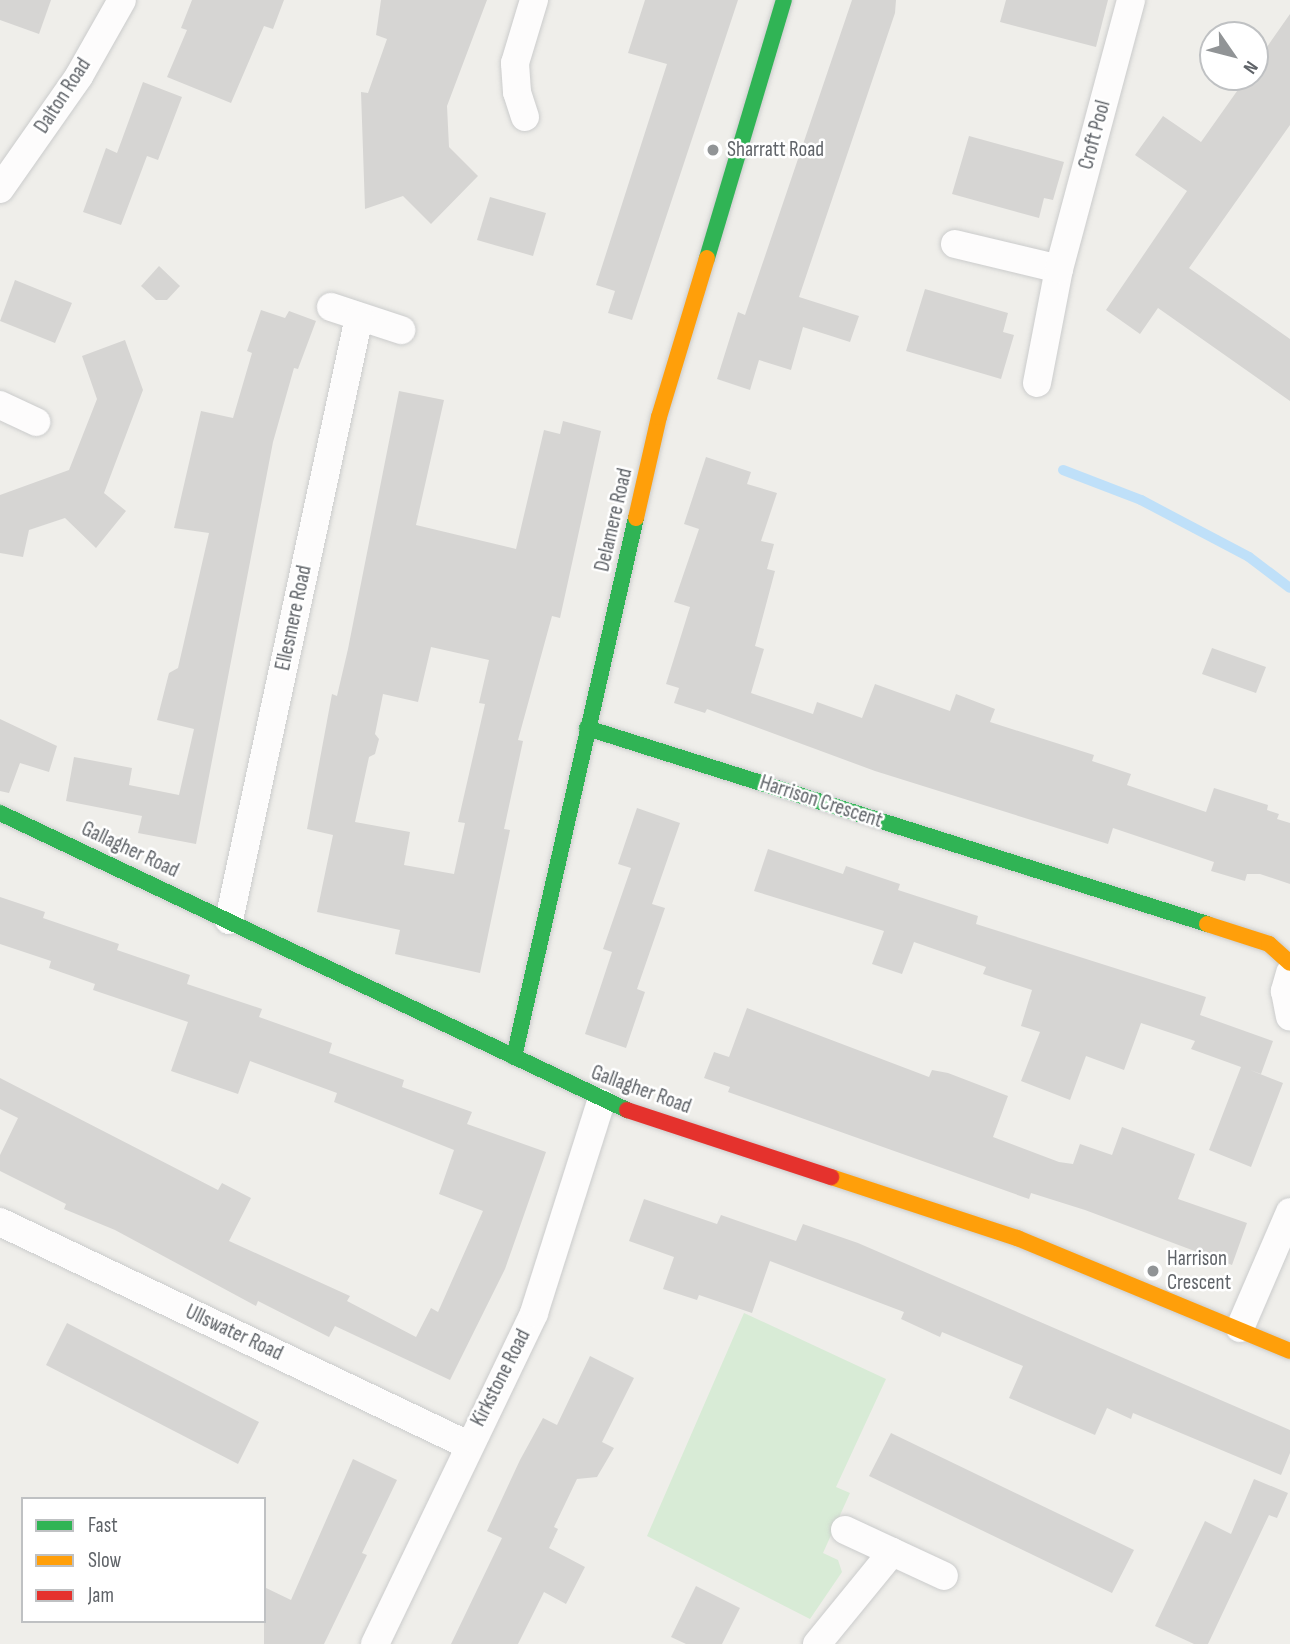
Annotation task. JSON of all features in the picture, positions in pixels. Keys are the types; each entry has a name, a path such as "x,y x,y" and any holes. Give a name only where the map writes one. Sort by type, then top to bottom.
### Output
{"street":[{"name":"Dalton Road","path":"0,189 79,76 122,0"},
{"path":"525,117 517,92 515,63 534,0"},
{"name":"Delamere Road","path":"514,1057 659,417 784,0"},
{"name":"Croft Pool","path":"1037,383 1059,269 1131,0"},
{"path":"955,244 1059,269"},
{"path":"331,307 401,330"},
{"name":"Ellesmere Road","path":"229,920 359,317"},
{"path":"0,405 36,422"},
{"name":"Harrison Crescent","path":"587,728 1269,944 1290,963"},
{"name":"Gallagher Road","path":"0,813 514,1057 601,1102 1017,1238 1240,1328 1290,1351"},
{"path":"1290,973 1284,990 1290,1017"},
{"name":"Kirkstone Road","path":"375,1644 468,1444 534,1313 601,1102"},
{"path":"1240,1328 1290,1212"},
{"name":"Ullswater Road","path":"0,1222 468,1444"},
{"path":"845,1530 944,1576"},
{"path":"817,1644 892,1552"}],"green space":[{"path":"744,1313 886,1379 836,1487 850,1493 823,1553 838,1560 842,1572 810,1619 647,1536"}],"building":[{"path":"0,0 51,0 39,34 0,20"},
{"path":"192,0 284,0 273,29 264,26 231,103 167,77 187,30 181,28"},
{"path":"381,0 487,0 447,106 449,147 478,176 431,224 403,196 365,209 361,92 368,93 387,39 376,35"},
{"path":"645,0 738,0 632,320 608,313 615,291 596,285 667,64 628,53"},
{"path":"852,0 896,0 895,13 799,297 859,316 850,342 803,327 791,370 759,360 750,390 717,379 738,312 745,315"},
{"path":"1006,0 1108,0 1096,47 1000,22"},
{"path":"1290,14 1290,125 1189,268 1290,339 1290,401 1158,308 1140,334 1106,310 1187,191 1135,155 1163,116 1201,142 1237,91 1269,91 1269,44"},
{"path":"143,82 182,97 158,160 147,156 121,225 83,212 106,148 117,153"},
{"path":"969,136 1064,162 1053,200 1044,198 1039,218 952,194"},
{"path":"490,197 546,213 533,256 477,240"},
{"path":"159,266 180,286 167,300 156,300 141,286"},
{"path":"15,280 72,303 55,343 0,321"},
{"path":"925,289 1008,313 1003,332 1014,335 1001,379 906,351"},
{"path":"261,310 285,318 289,311 316,321 298,369 294,368 273,442 196,844 138,833 142,816 66,801 74,757 132,768 129,785 179,795 194,729 157,720 169,673 178,668 209,533 174,528 201,411 233,418 252,353 247,351"},
{"path":"125,340 143,390 104,493 126,511 96,548 65,518 29,530 23,557 0,553 0,495 69,470 97,399 82,356"},
{"path":"399,391 444,400 416,525 516,549 544,430 560,434 563,421 601,431 560,618 552,616 518,740 523,741 504,829 510,830 480,973 395,954 400,930 317,912 333,835 307,829 332,694 337,696","holes":["431,647 489,660 479,703 485,704 458,822 465,823 454,874 404,865 410,832 355,822 369,757 375,754 379,739 375,734 383,694 418,702"]},
{"path":"706,457 751,472 747,484 777,493 761,541 774,544 767,569 775,571 755,646 764,649 751,693 813,714 817,702 862,718 875,684 950,711 956,694 995,709 990,722 1094,755 1092,761 1131,774 1127,785 1206,812 1214,788 1268,805 1267,810 1279,814 1277,819 1290,823 1290,884 1260,874 1247,874 1245,881 1211,871 1214,862 1113,828 1108,844 875,771 707,709 705,713 674,703 679,688 666,684 690,607 674,602 699,529 684,524"},
{"path":"1212,648 1266,667 1256,693 1202,674"},
{"path":"0,719 57,746 49,772 20,763 9,793 0,791"},
{"path":"637,808 680,823 652,904 665,908 637,989 645,992 626,1048 585,1034 612,952 603,949 631,868 618,864"},
{"path":"768,849 843,874 846,866 900,884 898,890 978,916 976,924 1206,997 1200,1015 1273,1041 1261,1074 1250,1070 1283,1083 1251,1167 1209,1150 1241,1067 1191,1049 1195,1041 1141,1023 1124,1070 1086,1056 1070,1100 1021,1081 1040,1032 1021,1026 1032,990 983,974 986,967 914,942 902,974 872,964 884,931 754,891"},
{"path":"0,897 45,912 43,918 119,944 117,950 190,975 187,984 262,1009 259,1017 332,1043 329,1053 404,1080 402,1087 472,1112 467,1124 546,1152 505,1269 450,1380 335,1326 329,1337 258,1301 256,1306 115,1230 64,1209 66,1204 0,1171 0,1155 18,1118 0,1109 0,1078 218,1190 222,1183 251,1198 229,1241 350,1296 347,1301 416,1337 431,1308 438,1312 483,1211 439,1194 454,1150 334,1102 337,1093 250,1061 238,1094 171,1071 188,1022 93,990 95,984 49,968 51,961 0,944"},
{"path":"747,1008 929,1077 932,1070 948,1073 1008,1096 993,1137 1059,1162 1073,1164 1080,1144 1112,1155 1122,1127 1195,1154 1178,1199 1247,1223 1232,1265 1085,1210 1031,1193 1029,1199 728,1092 730,1087 704,1078 714,1052 729,1057"},
{"path":"644,1199 717,1224 721,1215 796,1241 803,1224 858,1243 1290,1430 1290,1453 1281,1475 1133,1413 1131,1419 1107,1408 1095,1435 1009,1398 1023,1366 942,1332 940,1337 901,1319 904,1312 770,1261 752,1313 699,1295 697,1300 663,1289 674,1257 629,1241"},
{"path":"67,1323 259,1422 238,1464 46,1365"},
{"path":"590,1356 634,1378 602,1442 614,1448 597,1477 577,1479 554,1527 558,1529 549,1548 585,1567 566,1604 544,1592 518,1644 451,1644 502,1538 487,1531 520,1460 543,1418 557,1425"},
{"path":"891,1433 1134,1550 1112,1593 869,1476"},
{"path":"353,1459 397,1480 362,1553 367,1555 324,1644 264,1644 266,1588 291,1600"},
{"path":"1254,1479 1288,1493 1277,1518 1269,1515 1208,1644 1194,1644 1155,1626 1205,1521 1231,1534"},
{"path":"696,1586 740,1608 722,1644 686,1644 671,1637"}],"waterway":[{"path":"1063,470 1141,500 1249,557 1290,588"}],"traffic: fast":[{"path":"707,258 784,0"},
{"path":"514,1057 636,518"},
{"path":"587,728 1207,924"},
{"path":"0,813 627,1110"}],"traffic: slow":[{"path":"636,518 659,417 707,258"},
{"path":"1207,924 1269,944 1290,963"},
{"path":"831,1177 1017,1238 1290,1351"}],"traffic: jam":[{"path":"627,1110 831,1177"}],"place":[{"name":"Sharratt Road","path":"713,150"},
{"name":"Harrison Crescent","path":"1153,1271"}]}
